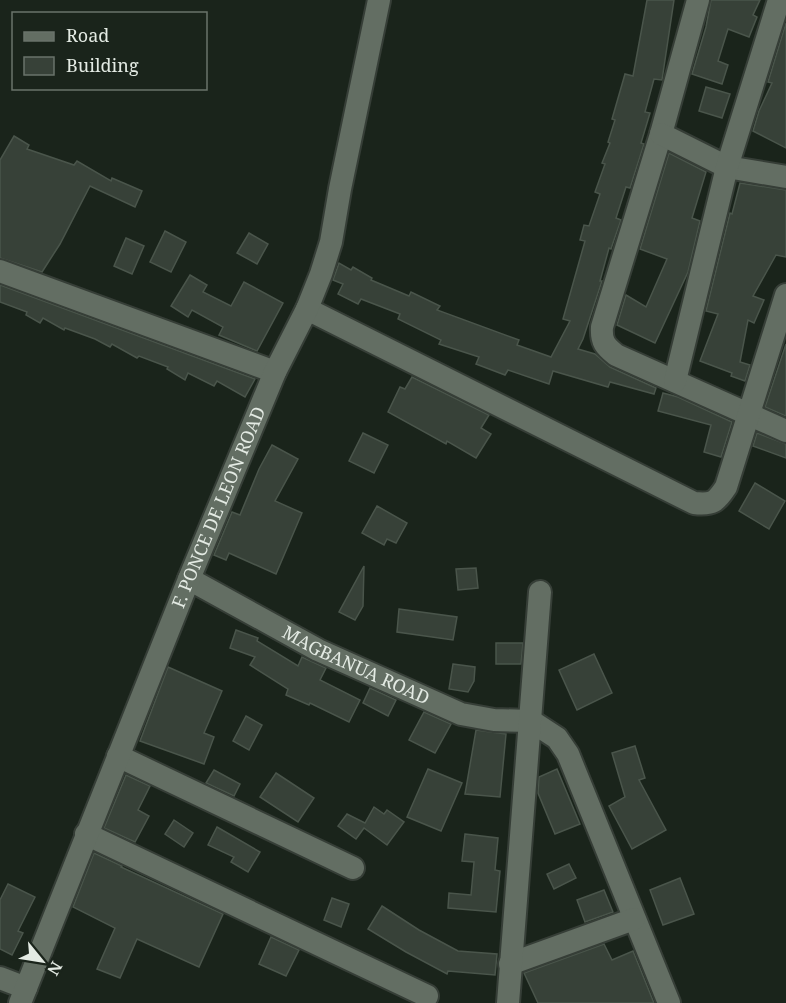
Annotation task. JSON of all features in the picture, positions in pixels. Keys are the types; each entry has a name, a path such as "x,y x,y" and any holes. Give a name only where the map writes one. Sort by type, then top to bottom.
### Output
{"street":[{"name":"F. PONCE DE LEON ROAD","path":"23,996 189,579 275,372 307,309 331,242 379,0"},
{"path":"698,0 601,339 606,347 616,354 786,431"},
{"path":"675,381 727,167 779,0"},
{"path":"661,134 727,167 786,177"},
{"path":"0,271 275,372"},
{"path":"307,309 694,503 707,504 717,501 726,487 748,415 781,326 786,295"},
{"name":"MAGBANUA ROAD","path":"189,579 318,650 462,714 494,720 531,721"},
{"path":"508,1003 540,592"},
{"path":"531,721 556,738 568,754 664,1001"},
{"path":"118,756 353,868"},
{"path":"86,834 428,996"},
{"path":"510,964 634,919"},
{"path":"0,978 23,996"}],"building":[{"path":"647,0 674,0 662,80 654,79 645,112 650,113 641,143 644,144 630,188 626,187 616,218 621,220 611,249 609,248 600,281 602,281 578,349 595,354 610,367 656,388 654,394 610,382 608,387 553,371 549,384 508,370 505,375 476,364 479,357 439,344 441,340 398,319 400,314 361,299 358,304 338,294 343,284 333,280 339,263 351,270 353,267 372,278 371,280 409,296 411,292 440,306 437,310 519,340 517,345 551,357 570,321 563,319 585,241 580,240 584,225 589,226 600,194 595,192 605,164 602,163 610,143 608,142 615,120 612,119 625,74 633,76"},
{"path":"711,0 760,0 753,15 757,17 749,37 728,29 718,61 728,65 722,84 692,74 706,27"},
{"path":"786,23 786,148 753,131 772,83 768,82"},
{"path":"706,87 730,94 722,118 699,111"},
{"path":"14,136 29,145 27,149 74,165 77,161 111,181 112,178 142,191 135,207 90,186 60,244 42,272 0,258 0,160"},
{"path":"669,153 706,172 692,218 700,221 688,272 655,343 617,325 626,295 646,307 667,259 640,249"},
{"path":"740,183 786,190 786,257 776,255 753,296 764,300 754,323 748,320 740,362 750,365 745,381 731,376 732,373 700,361 718,314 706,311 730,213 732,214"},
{"path":"165,231 186,242 171,272 150,262"},
{"path":"249,233 268,244 257,264 237,253"},
{"path":"126,238 144,246 132,274 114,266"},
{"path":"190,275 207,285 203,292 231,306 244,282 283,303 257,351 219,335 223,327 192,310 188,317 171,306"},
{"path":"0,285 255,379 245,397 217,381 214,386 188,373 185,380 167,369 168,367 139,356 137,358 112,344 110,347 95,339 65,328 64,330 43,318 40,323 26,315 27,312 0,302"},
{"path":"786,344 786,416 765,407"},
{"path":"412,377 489,415 481,428 491,434 476,458 388,412 400,387 405,389"},
{"path":"663,393 678,397 732,422 721,457 704,452 711,425 658,411"},
{"path":"363,433 388,445 374,473 349,461"},
{"path":"757,433 786,444 786,458 753,446"},
{"path":"272,445 298,459 275,501 302,513 276,574 229,553 226,560 214,555 232,512 240,515 259,469"},
{"path":"755,483 785,501 769,529 739,511"},
{"path":"377,506 407,523 396,543 387,539 384,545 362,533"},
{"path":"364,566 363,606 355,620 339,612"},
{"path":"476,568 478,588 458,590 456,569"},
{"path":"399,609 457,617 453,640 397,632"},
{"path":"236,630 258,638 257,641 298,666 302,657 326,668 320,680 360,700 349,722 310,703 309,705 286,695 288,689 250,665 255,657 230,648"},
{"path":"496,643 523,643 521,664 496,664"},
{"path":"594,654 612,693 577,710 559,670"},
{"path":"453,664 475,667 474,681 468,692 449,689"},
{"path":"168,667 222,691 204,733 214,737 204,764 140,741"},
{"path":"370,688 396,700 388,716 363,703"},
{"path":"424,712 451,724 435,753 409,740"},
{"path":"246,716 262,725 249,750 233,741"},
{"path":"476,730 506,734 500,797 465,794"},
{"path":"635,746 645,778 639,780 666,830 632,849 609,806 625,797 612,753"},
{"path":"428,769 462,783 441,831 407,817"},
{"path":"557,769 580,824 555,834 538,793 539,777"},
{"path":"214,770 240,784 234,796 206,783"},
{"path":"276,773 314,798 298,822 260,797"},
{"path":"126,775 150,786 138,810 149,816 135,842 104,828"},
{"path":"374,807 384,814 387,810 404,822 387,845 364,828 356,839 338,826 347,814 365,823"},
{"path":"174,820 193,833 184,847 165,834"},
{"path":"217,827 260,852 248,872 231,862 234,857 208,845"},
{"path":"465,834 498,838 495,870 500,871 496,912 448,908 449,893 471,895 474,862 462,861"},
{"path":"94,853 223,914 199,967 137,939 120,978 97,969 115,928 73,907"},
{"path":"569,864 576,878 554,889 547,874"},
{"path":"680,878 694,914 663,925 650,890"},
{"path":"8,884 35,897 18,931 23,933 12,955 0,949 0,900"},
{"path":"604,890 613,912 585,922 577,900"},
{"path":"332,898 349,904 341,927 324,920"},
{"path":"382,906 419,930 458,951 497,954 495,975 448,971 447,974 368,929"},
{"path":"271,937 299,950 286,976 259,964"},
{"path":"604,944 612,960 633,951 654,1003 538,1003 524,973"}]}
